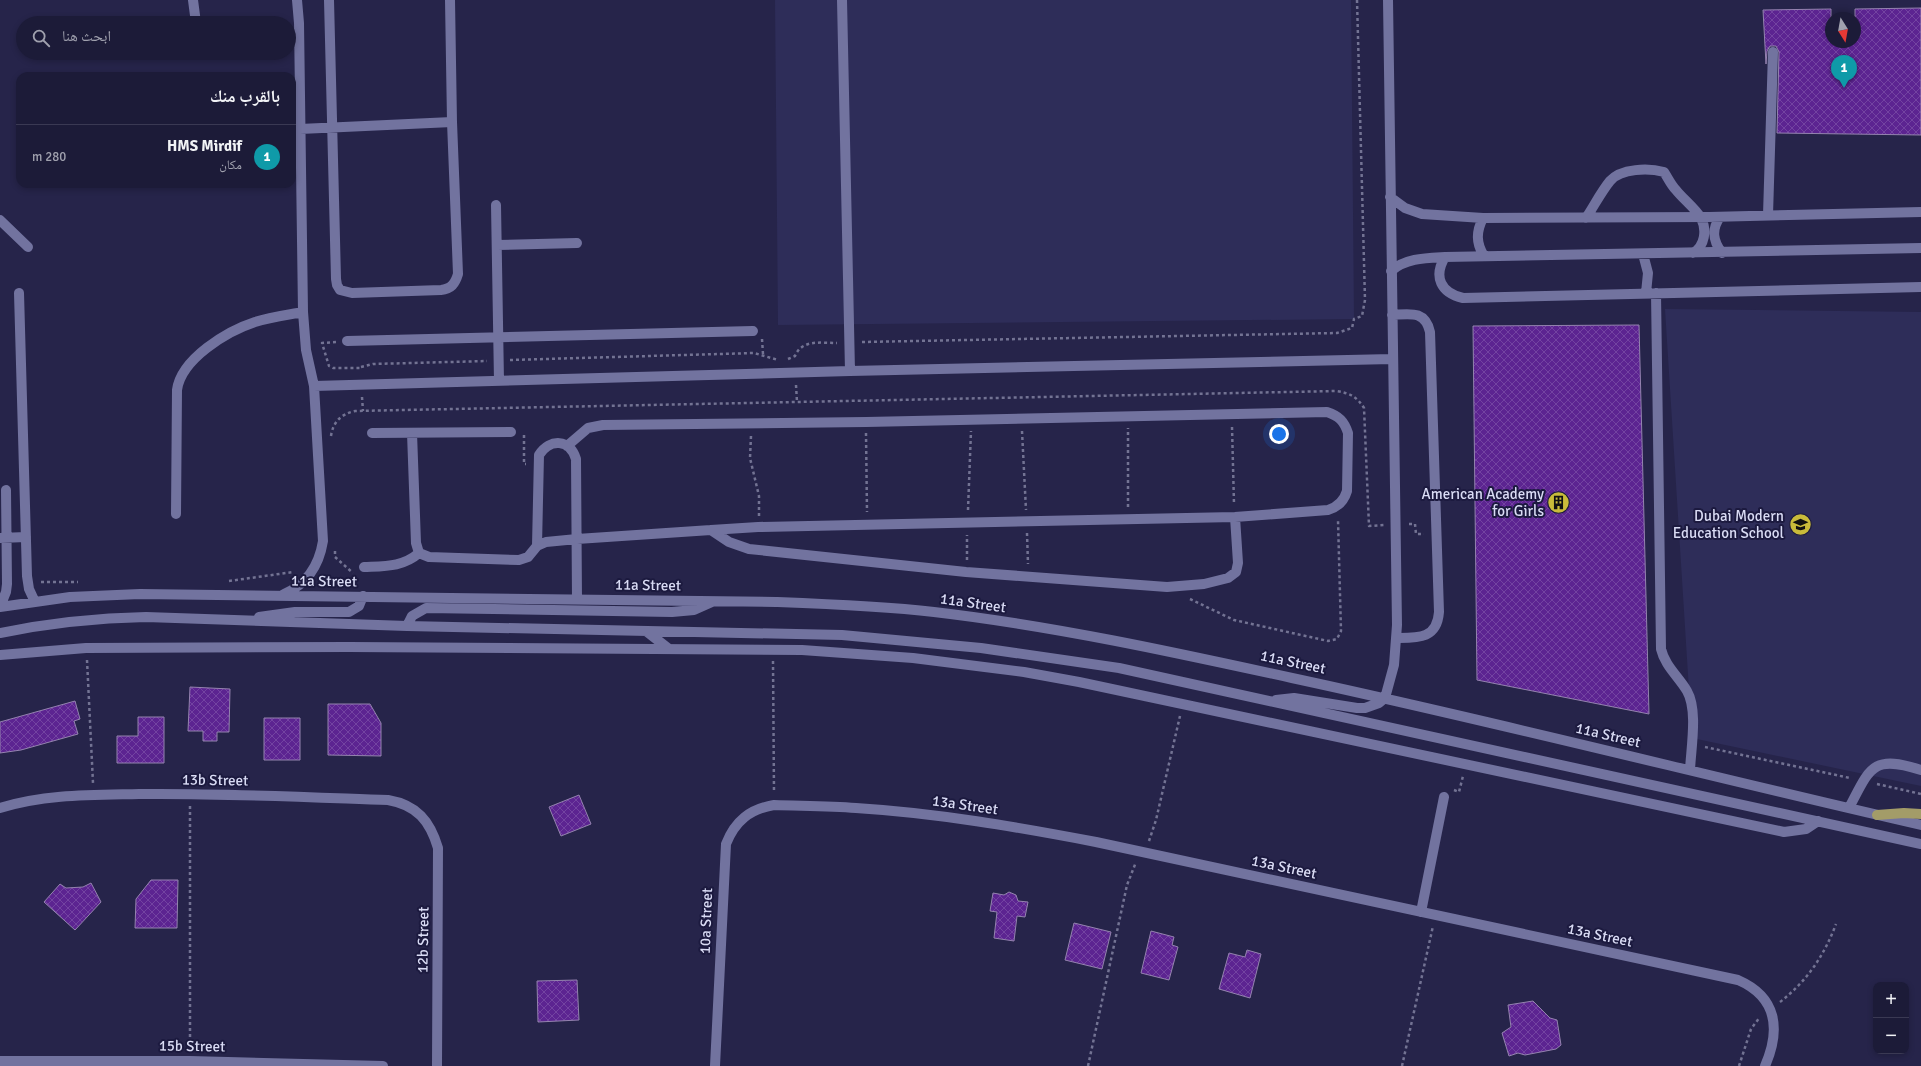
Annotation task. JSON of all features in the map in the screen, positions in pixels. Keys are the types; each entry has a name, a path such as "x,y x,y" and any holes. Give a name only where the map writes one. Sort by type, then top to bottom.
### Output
{"main road":[{"path":"1877,814 1921,814"}],"street":[{"path":"192,0 195,16"},
{"path":"282,595 291,591 307,578 318,560 323,540 314,386 306,350 303,312 299,23 297,0"},
{"path":"329,0 337,285 340,290 346,293 447,289 452,286 458,274 452,122 450,0"},
{"path":"842,0 850,371"},
{"path":"1274,701 1294,698 1365,708 1379,703 1385,698 1394,664 1396,638 1395,525 1388,0"},
{"path":"1768,215 1773,52"},
{"path":"300,129 332,126 452,122"},
{"path":"1586,218 1610,181 1617,175 1649,170 1664,172 1675,189 1700,217 1704,234 1703,243 1700,249 1694,253"},
{"path":"1390,197 1405,208 1422,214 1440,217 1720,217 1921,212"},
{"path":"496,205 499,381"},
{"path":"1720,217 1715,224 1714,240 1722,253"},
{"path":"1483,218 1478,229 1478,242 1484,256"},
{"path":"0,220 28,247"},
{"path":"497,245 577,243"},
{"path":"1391,271 1397,266 1416,259 1445,257 1722,253 1921,248"},
{"path":"1643,254 1651,293 1661,649 1666,662 1686,690 1690,700 1692,744 1690,770"},
{"path":"1445,257 1440,265 1439,274 1441,283 1446,291 1454,296 1463,298 1921,287"},
{"path":"19,293 28,582 35,602"},
{"path":"176,514 177,390 182,373 194,360 222,339 242,327 265,319 303,312"},
{"path":"1392,315 1417,314 1424,318 1430,332 1438,619 1431,631 1426,636 1419,638 1396,638"},
{"path":"347,341 753,331"},
{"path":"314,386 850,371 1392,359"},
{"path":"419,553 429,557 519,560 528,557 538,546 546,542 758,527 1235,517 1333,508 1342,501 1347,491 1348,433 1346,425 1341,419 1327,412 1129,417 595,426 582,432 567,446"},
{"path":"372,433 511,432"},
{"path":"412,433 416,543 419,553"},
{"path":"538,546 539,455 548,445 561,443 567,446 575,454 576,459 577,599"},
{"path":"0,607 6,592 7,584 3,538 3,490 24,490"},
{"path":"711,530 729,542 749,548 966,572 1177,587 1218,581 1228,578 1236,572 1238,563 1235,517"},
{"path":"3,538 26,537"},
{"path":"364,567 398,565 413,558 419,553"},
{"name":"11a Street","path":"0,607 91,596 140,594 776,602 881,607 986,619 1136,644 1385,698 1921,825"},
{"path":"247,621 289,612 349,612 359,606 363,596"},
{"path":"407,626 412,616 426,608 672,612 694,610 713,601"},
{"path":"0,633 60,622 115,618 842,635 981,648 1119,668 1921,844"},
{"path":"646,631 669,649"},
{"path":"0,655 86,648 669,649 773,650 858,653 968,664 1079,682 1784,832 1806,829 1818,821"},
{"path":"1849,808 1868,772 1883,764 1900,763 1921,770"},
{"name":"13b Street","path":"0,808 37,800 94,795 190,794 388,800 414,809 424,819"},
{"path":"1421,912 1444,796"},
{"name":"13a Street","path":"774,805 856,808 961,820 1096,842 1738,980 1751,986 1763,996 1771,1009"},
{"name":"10a Street","path":"715,1066 726,844 731,832 739,821 749,813 761,807 774,805"},
{"name":"12b Street","path":"424,819 433,832 438,848 437,1066"},
{"path":"1765,1066 1772,1049 1774,1036 1771,1009"},
{"name":"15b Street","path":"0,1061 190,1061 383,1066"}],"path":[{"path":"347,341 322,343 327,364 333,368 361,368 373,364 754,353 786,360 795,356 797,351 806,344 1336,333 1352,328 1354,319 1362,316 1365,300 1357,0"},
{"path":"361,368 363,411"},
{"path":"331,443 332,429 339,418 349,412 363,411 1336,391 1348,393 1358,399 1364,408 1369,526 1415,524 1416,534 1436,533"},
{"path":"1231,415 1235,517"},
{"path":"1128,519 1129,417"},
{"path":"1021,419 1027,522 1028,576"},
{"path":"966,572 971,420"},
{"path":"866,422 867,525"},
{"path":"751,424 750,458 759,496 758,527"},
{"path":"511,432 524,432 524,464 539,464"},
{"path":"1177,587 1187,597 1234,620 1328,641 1337,639 1341,631 1339,524 1333,508"},
{"path":"323,540 335,540 336,558 355,575"},
{"path":"226,581 294,572"},
{"path":"28,582 83,582"},
{"path":"86,648 94,795"},
{"path":"773,650 774,805"},
{"path":"1088,1066 1127,884 1133,868 1154,829 1182,704"},
{"path":"1692,744 1921,794"},
{"path":"190,794 190,1061"},
{"path":"1402,1066 1436,915"},
{"path":"1739,1066 1754,1024 1804,980 1817,964 1828,945 1836,924"}],"shaded area":[{"path":"775,0 1351,0 1354,319 778,325"},
{"name":"Dubai Modern Education School","path":"1665,309 1921,312 1921,786 1692,738"}],"building":[{"path":"1921,8 1921,135 1777,133 1779,52 1776,46 1770,46 1767,51 1766,64 1763,10 1831,9 1831,12 1825,12 1825,48 1861,48 1861,12 1855,12 1855,9"},
{"name":"American Academy for Girls","path":"1639,325 1649,714 1477,680 1473,326"},
{"path":"190,687 230,689 229,732 217,732 217,741 203,741 203,731 188,731"},
{"path":"75,701 80,719 74,721 78,734 21,750 0,753 0,722"},
{"path":"328,704 370,704 381,723 381,756 328,755"},
{"path":"138,717 164,717 164,763 117,763 117,736 138,736"},
{"path":"264,718 300,718 300,760 264,760"},
{"path":"579,795 591,824 561,836 549,807"},
{"path":"151,880 178,880 177,928 135,928 136,899"},
{"path":"91,883 101,902 75,930 44,902 60,884 66,888 83,887"},
{"path":"1009,892 1016,895 1018,901 1028,902 1025,917 1017,916 1014,941 994,938 997,912 990,911 993,893 1004,895"},
{"path":"1074,923 1111,932 1102,969 1065,960"},
{"path":"1151,931 1174,937 1172,945 1178,947 1169,980 1141,973"},
{"path":"1247,950 1261,954 1250,998 1219,989 1229,953 1245,957"},
{"path":"577,980 579,1020 538,1022 537,981"},
{"path":"1533,1001 1550,1018 1557,1020 1561,1045 1556,1049 1525,1055 1518,1053 1509,1056 1502,1033 1511,1027 1508,1005"}],"place":[{"name":"HMS Mirdif","path":"1844,88"},
{"name":"American Academy for Girls","path":"1559,503"},
{"name":"Dubai Modern Education School","path":"1800,525"}]}
